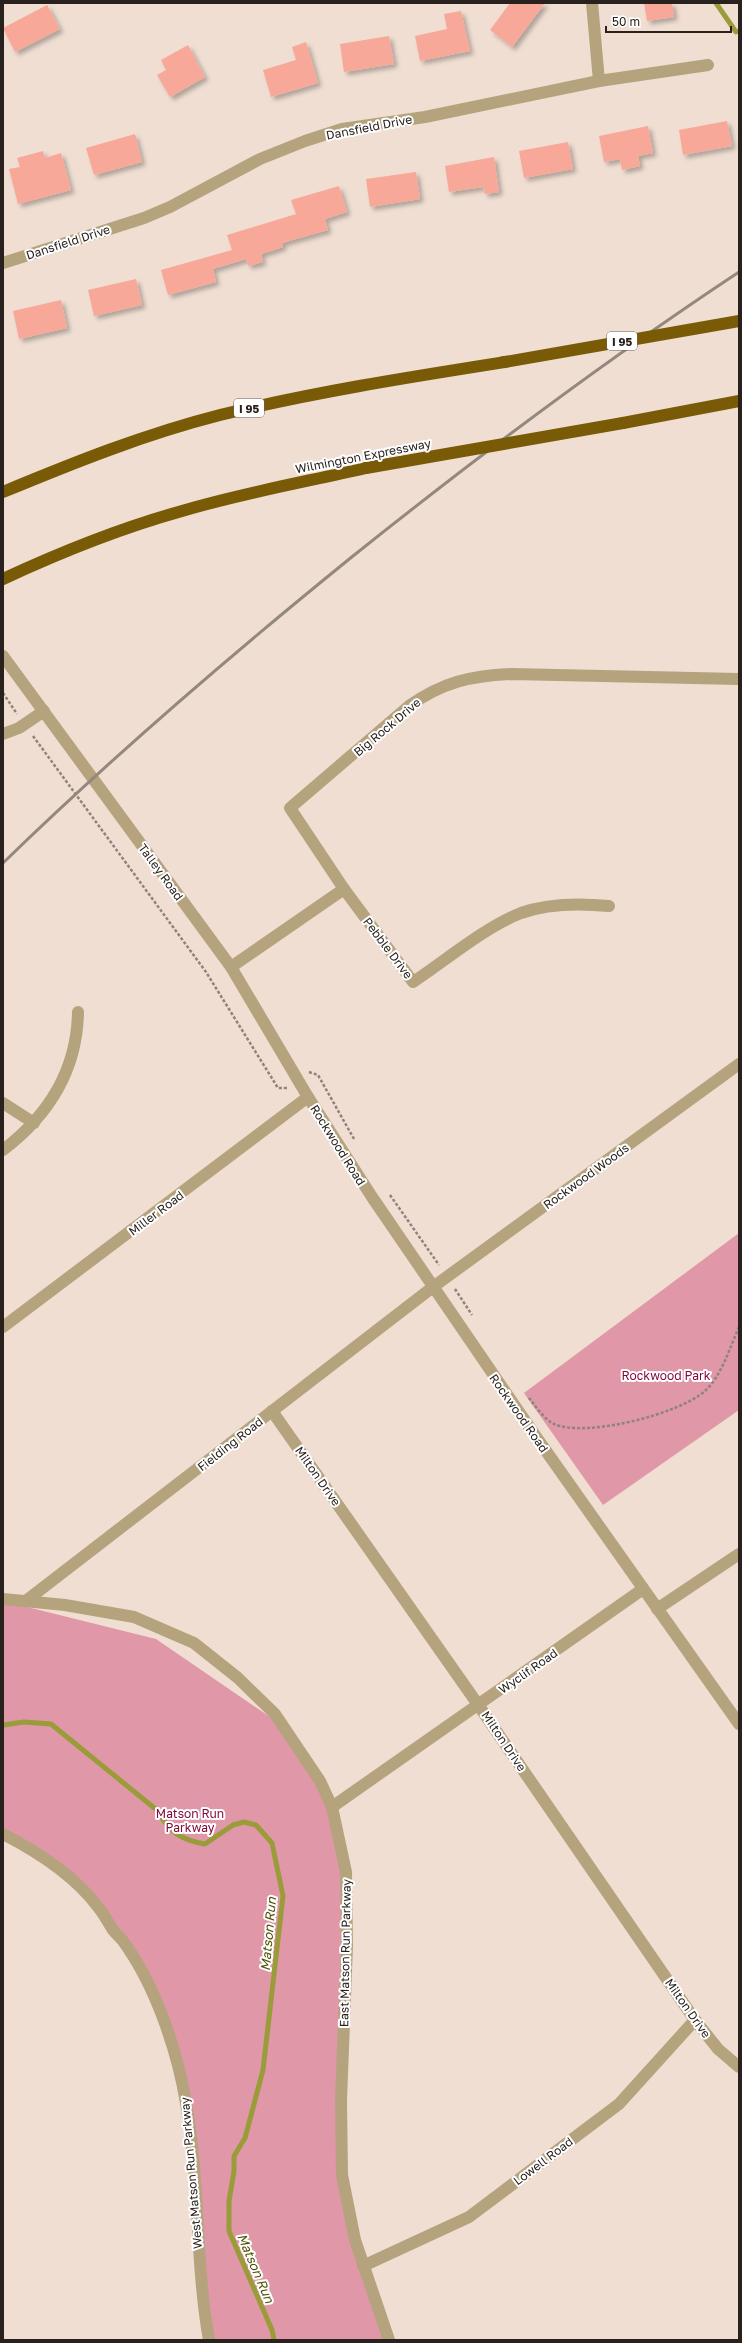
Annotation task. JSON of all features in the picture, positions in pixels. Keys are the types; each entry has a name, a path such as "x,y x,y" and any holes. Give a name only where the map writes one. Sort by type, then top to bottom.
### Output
{"highway":[{"name":"I 95","path":"3,492 97,454 219,415 380,382 505,362 739,321"},
{"name":"Wilmington Expressway","path":"3,579 107,536 183,510 253,493 366,468 739,401"}],"street":[{"path":"592,3 599,82"},
{"name":"Dansfield Drive","path":"3,263 144,218 170,207 260,160 304,140 342,129 432,115 599,82 708,65"},
{"name":"Talley Road","path":"3,656 231,967 308,1097"},
{"name":"Big Rock Drive","path":"344,889 290,808 409,706 428,692 449,682 468,678 511,674 739,679"},
{"path":"3,734 19,728 44,711"},
{"path":"231,967 344,889"},
{"name":"Pebble Drive","path":"344,889 413,982 497,926 521,914 543,907 564,904 609,906"},
{"path":"3,1150 34,1123 57,1094 66,1077 75,1044 78,1012"},
{"name":"Rockwood Woods","path":"433,1287 739,1064"},
{"name":"Rockwood Road","path":"308,1097 372,1198 534,1434 739,1724"},
{"name":"Miller Road","path":"3,1328 308,1097"},
{"path":"3,1103 34,1123"},
{"name":"Fielding Road","path":"27,1600 433,1287"},
{"name":"Milton Drive","path":"272,1411 480,1706 695,2020 718,2049 739,2067"},
{"path":"657,1609 739,1554"},
{"name":"Wyclif Road","path":"332,1807 480,1706 644,1589"},
{"name":"East Matson Run Parkway","path":"3,1599 27,1600 102,1610 134,1617 194,1643 238,1678 275,1714 306,1759 332,1807 346,1872 347,1907 340,2150 348,2205 363,2266 389,2340"},
{"name":"West Matson Run Parkway","path":"3,1834 27,1846 49,1861 98,1907 114,1931 123,1940 139,1966 169,2033 186,2104 202,2299 209,2340"},
{"name":"Lowell Road","path":"363,2266 475,2212 619,2104 695,2020"}],"path":[{"path":"555,1424 576,1427 640,1421 673,1408 705,1391 716,1377 739,1327"}],"green space":[{"name":"Rockwood Park","path":"739,1233 739,1410 603,1505 524,1393"},
{"name":"Matson Run Parkway","path":"3,1601 156,1639 286,1728 332,1807 347,1907 344,2030 348,2205 393,2340 209,2340 179,2068 151,1992 123,1940 75,1883 3,1834"}],"building":[{"path":"510,3 545,3 512,47 490,30"},
{"path":"644,3 672,3 674,17 647,21"},
{"path":"47,5 60,29 15,52 3,28"},
{"path":"461,11 470,51 420,61 415,36 447,29 444,14"},
{"path":"389,36 394,64 344,72 340,44"},
{"path":"306,42 318,83 271,97 263,70 296,60 292,47"},
{"path":"188,45 205,77 170,97 157,75 166,70 161,60"},
{"path":"727,121 732,146 683,155 679,130"},
{"path":"648,126 653,153 638,156 640,166 622,170 620,159 604,162 599,136"},
{"path":"135,134 142,162 94,175 86,148"},
{"path":"568,142 573,169 524,178 519,151"},
{"path":"43,151 45,158 61,153 71,190 18,204 9,169 20,167 17,158"},
{"path":"494,157 499,192 485,194 483,187 449,192 445,166"},
{"path":"416,172 420,199 370,207 366,179"},
{"path":"339,186 347,212 325,219 328,230 282,243 283,247 261,254 263,262 248,266 246,259 213,269 216,282 168,295 161,270 232,250 227,235 296,214 291,200"},
{"path":"136,279 142,305 94,316 88,290"},
{"path":"61,300 67,328 19,339 13,311"}],"waterway":[{"path":"716,3 736,32 739,31"},
{"name":"Matson Run","path":"3,1725 24,1722 51,1724 158,1811 171,1830 182,1837 205,1844 233,1825 244,1822 256,1825 272,1843 283,1896 263,2070 245,2138 234,2156 234,2171 229,2201 229,2231 272,2330 274,2340"}],"railway":[{"path":"3,863 88,783 174,706 353,556 495,445 591,374 689,305 739,272"}]}
